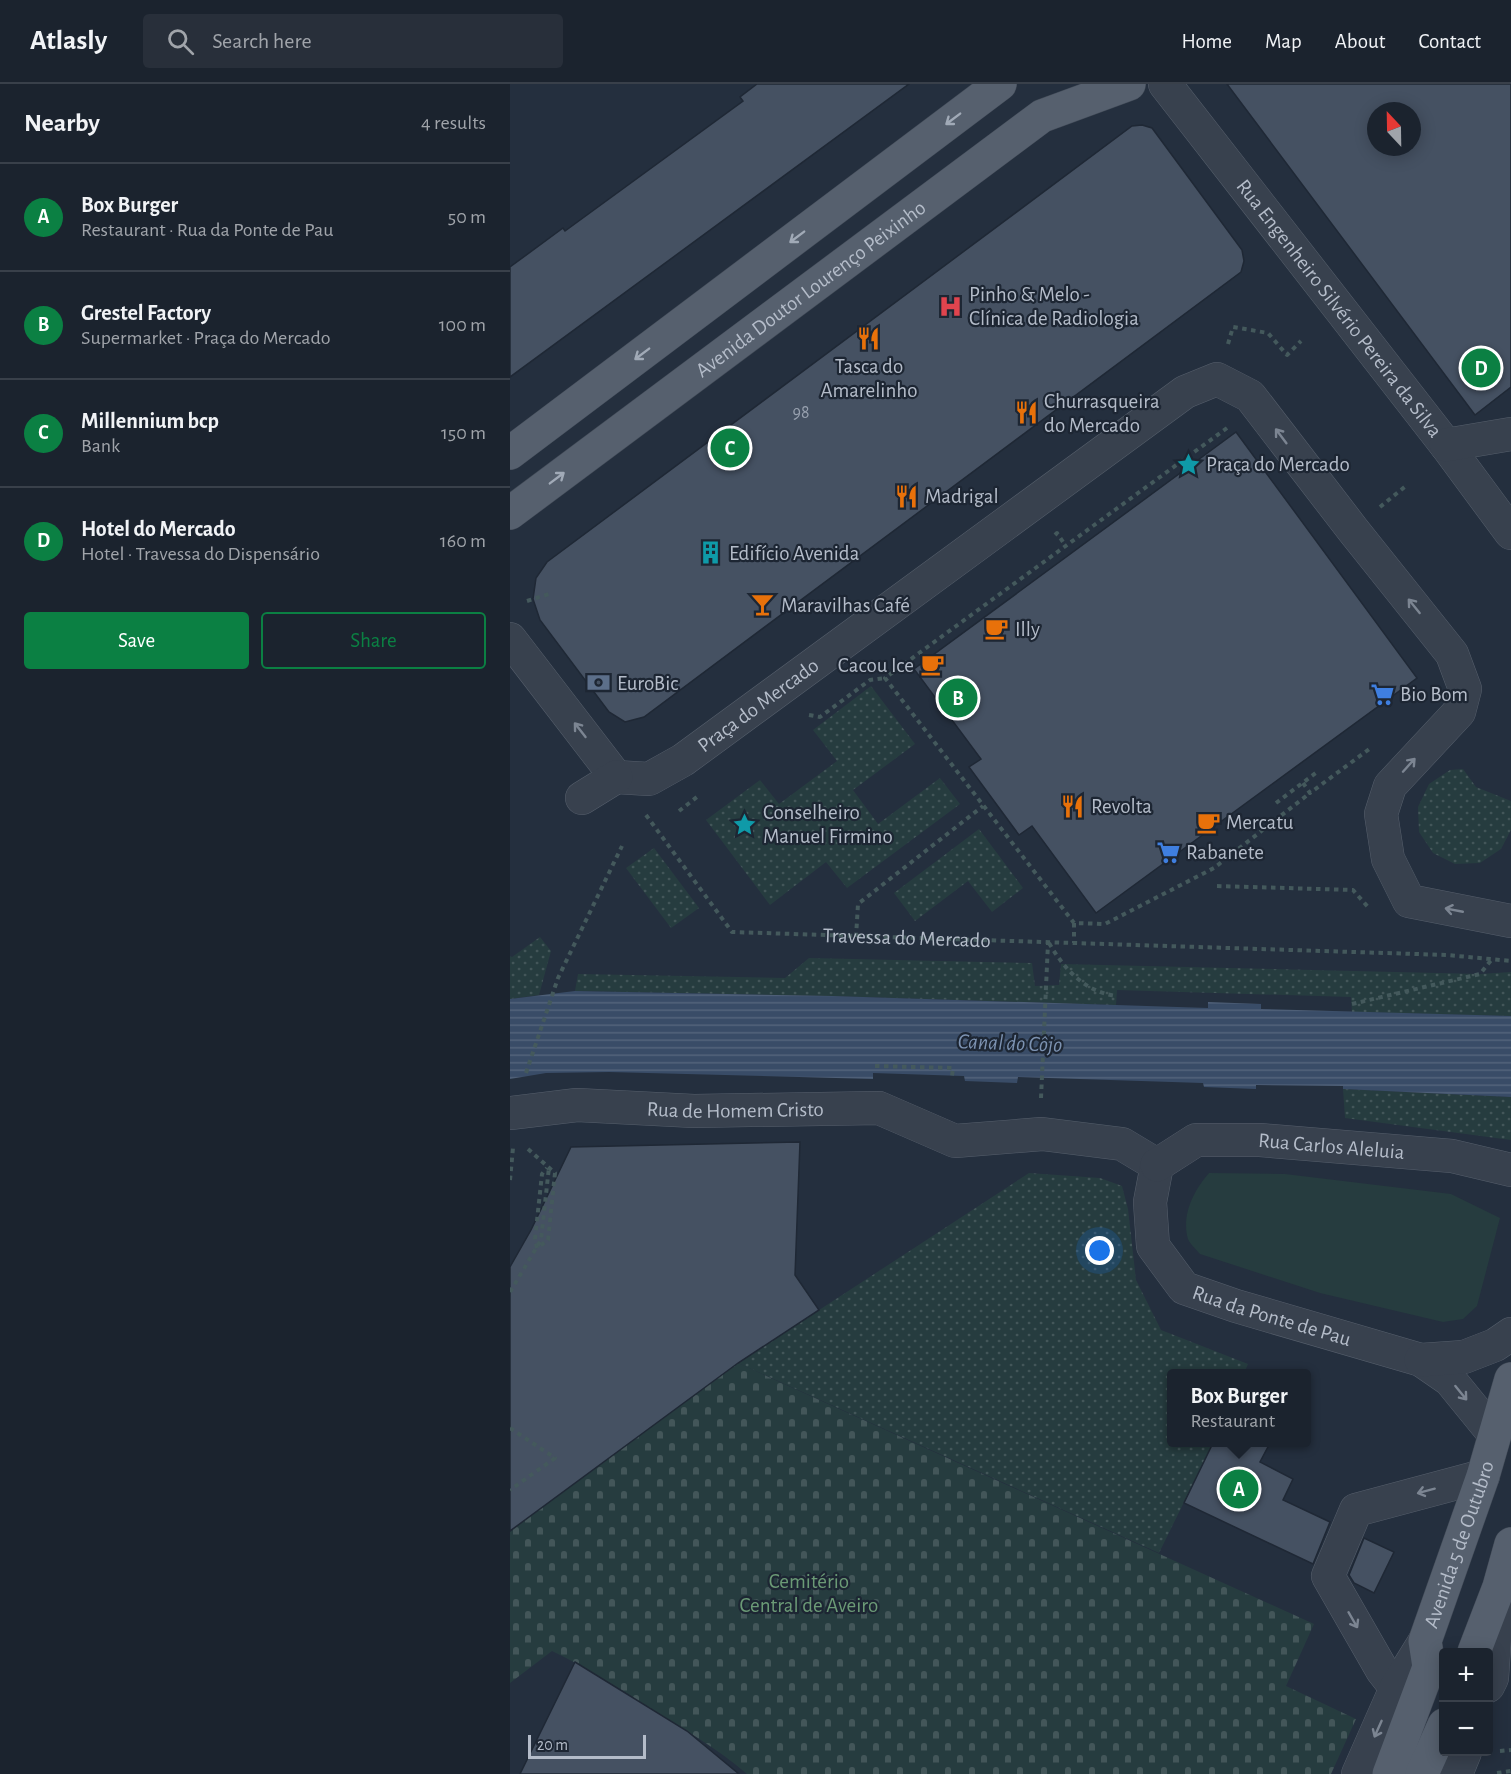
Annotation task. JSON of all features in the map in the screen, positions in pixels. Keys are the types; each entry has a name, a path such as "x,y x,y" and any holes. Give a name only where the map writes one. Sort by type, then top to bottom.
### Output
{"main road":[{"path":"510,453 1000,84"},
{"name":"Avenida Doutor Lourenço Peixinho","path":"510,513 1042,116 1119,84"},
{"name":"Avenida 5 de Outubro","path":"1389,1774 1429,1667 1425,1641 1483,1476 1511,1379"},
{"path":"1493,1652 1499,1587 1511,1544"},
{"path":"1422,1774 1439,1734"}],"street":[{"name":"Rua Engenheiro Silvério Pereira da Silva","path":"1165,84 1511,533"},
{"name":"Praça do Mercado","path":"616,777 649,779 683,760 1185,392 1217,379 1250,396 1452,654 1465,689 1459,712 1390,786 1382,814 1388,859 1409,901 1511,921"},
{"path":"1446,446 1511,434"},
{"path":"510,639 616,777 582,798"},
{"name":"Rua de Homem Cristo","path":"510,1113 577,1105 694,1111 879,1108 955,1140 1042,1134 1122,1144 1157,1165"},
{"name":"Rua Carlos Aleluia","path":"1157,1165 1196,1140 1260,1140 1452,1156 1511,1170"},
{"name":"Rua da Ponte de Pau","path":"1157,1165 1150,1202 1153,1246 1184,1288 1236,1306 1421,1360 1450,1380 1494,1434"},
{"name":"Rua da Ponte de Pau","path":"1421,1360 1464,1357 1495,1345 1511,1334"},
{"path":"1396,1688 1382,1670 1328,1576 1356,1510 1483,1476"},
{"name":"Avenida 5 de Outubro","path":"1358,1774 1396,1688 1425,1641"},
{"path":"1456,1774 1463,1756"}],"path":[{"path":"1233,327 1269,333 1287,355 1300,341"},
{"path":"801,721 810,714 820,717 870,680 885,678 1227,427"},
{"path":"1377,510 1407,485"},
{"path":"1057,533 1065,546"},
{"path":"526,601 549,594"},
{"path":"885,678 1074,923 1074,944"},
{"path":"1074,923 1105,924 1214,868 1374,746"},
{"path":"1276,803 1317,772"},
{"name":"Travessa do Mercado","path":"616,777 732,932 1447,955 1511,961"},
{"path":"1303,783 1310,793"},
{"path":"680,811 706,791"},
{"path":"856,936 858,904 983,806"},
{"path":"523,1083 558,978 622,846"},
{"path":"1217,886 1353,890 1369,908"},
{"path":"1041,1095 1048,943"},
{"path":"1048,943 1062,964 1080,980 1100,993 1116,996"},
{"path":"1352,1004 1480,974 1492,959"},
{"path":"875,1066 952,1068 952,1076"},
{"path":"510,1292 537,1248 548,1240 555,1173 522,1144"},
{"path":"537,1248 535,1239 542,1174 549,1167"},
{"path":"510,1428 555,1458 510,1491"}],"green space":[{"path":"871,686 915,744 853,790 878,824 940,778 960,804 847,888 826,862 770,905 706,820 760,780 779,804 837,761 813,730"},
{"path":"1463,769 1476,787 1511,801 1511,830 1501,849 1480,863 1455,864 1433,853 1419,832 1418,807 1429,784 1450,770"},
{"path":"979,829 1023,888 992,912 968,881 915,921 894,893"},
{"path":"654,848 699,908 671,928 626,868"},
{"path":"540,937 551,951 539,995 510,999 510,956 512,957"},
{"path":"809,958 1032,963 1035,986 1059,985 1061,964 1480,974 1511,972 1511,1016 1352,1012 1351,997 1117,990 1116,1005 575,991 578,974 785,978"},
{"path":"1343,1089 1511,1097 1511,1140 1345,1118"},
{"path":"1029,1173 1100,1178 1122,1186 1128,1209 1136,1280 1161,1330 1248,1364 1246,1369 1167,1369 1167,1447 1211,1447 1159,1553 738,1363"},
{"path":"1209,1173 1285,1174 1451,1194 1500,1218 1477,1306 1463,1319 1443,1322 1320,1293 1200,1254 1188,1239 1186,1221 1190,1203 1198,1187"},
{"name":"Cemitério Central de Aveiro","path":"738,1363 1314,1624 1286,1686 1356,1719 1331,1774 747,1774 686,1731 601,1678 552,1651 510,1683 510,1531"}],"water":[{"name":"Canal do Côjo","path":"575,991 832,996 1208,1008 1208,1002 1261,1004 1261,1009 1511,1016 1511,1097 1343,1089 1343,1086 1256,1085 1256,1089 1204,1087 1203,1083 1018,1077 1017,1083 965,1081 964,1076 873,1073 873,1079 609,1072 546,1073 510,1079 510,999"}],"building":[{"path":"757,84 909,84 510,377 510,267 563,228 565,231 743,101 740,97"},
{"path":"1227,84 1511,84 1511,387 1475,415"},
{"path":"1142,125 1152,128 1242,250 1244,261 1241,272 644,717 625,722 609,712 540,620 533,599 536,578 547,562 1132,126"},
{"path":"1236,432 1417,678 1096,913 1032,826 1019,835 969,767 981,759 914,669"},
{"path":"800,1142 795,1275 819,1310 738,1363 510,1531 510,1267 531,1230 571,1147"},
{"path":"1211,1447 1268,1447 1260,1462 1293,1479 1283,1500 1330,1522 1313,1564 1184,1503"},
{"path":"1364,1538 1394,1552 1374,1593 1354,1583 1349,1575"},
{"path":"575,1662 687,1731 739,1774 520,1774"}],"place":[{"name":"Pinho & Melo - Clínica de Radiologia","path":"951,306"},
{"name":"Tasca do Amarelinho","path":"869,338"},
{"name":"Hotel do Mercado","path":"1481,368"},
{"name":"Churrasqueira do Mercado","path":"1026,413"},
{"name":"Millennium bcp","path":"730,448"},
{"name":"Praça do Mercado","path":"1188,464"},
{"name":"Madrigal","path":"907,496"},
{"name":"Edifício Avenida","path":"711,553"},
{"name":"Maravilhas Café","path":"763,605"},
{"name":"Illy","path":"997,629"},
{"name":"Cacou Ice","path":"932,665"},
{"name":"EuroBic","path":"599,683"},
{"name":"Bio Bom","path":"1382,694"},
{"name":"Grestel Factory","path":"958,698"},
{"name":"Revolta","path":"1073,806"},
{"name":"Mercatu","path":"1208,822"},
{"name":"Conselheiro Manuel Firmino","path":"745,824"},
{"name":"Rabanete","path":"1168,852"},
{"name":"Box Burger","path":"1239,1489"}]}
